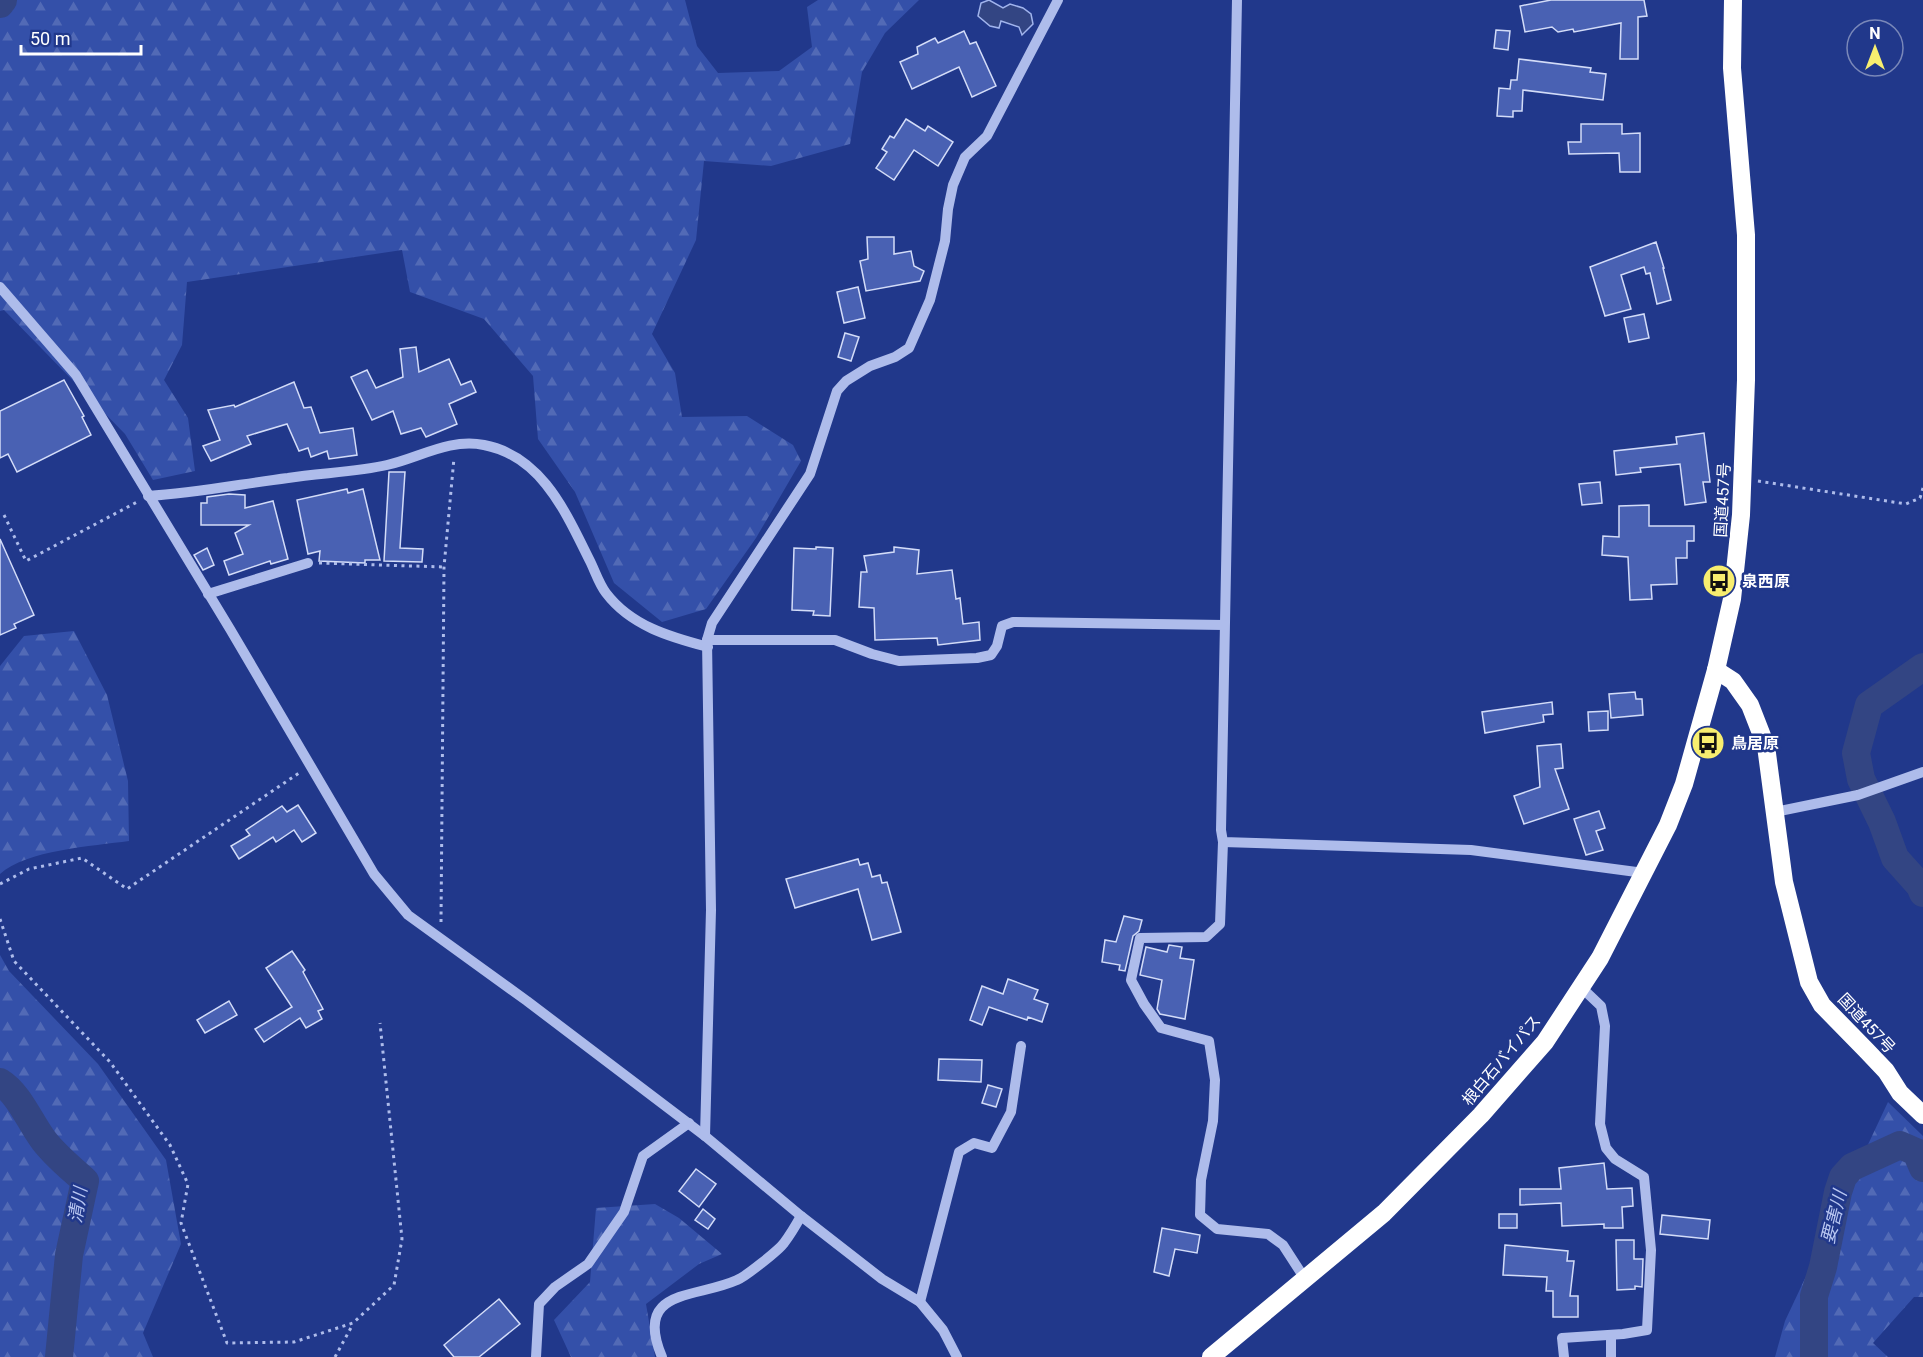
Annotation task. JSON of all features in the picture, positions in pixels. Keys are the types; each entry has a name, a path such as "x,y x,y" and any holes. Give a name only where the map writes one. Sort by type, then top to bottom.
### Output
{"highway":[{"name":"国道457号","path":"1733,0 1732,68 1746,235 1746,380 1739,548 1732,599 1716,670 1733,681 1750,705 1766,746 1784,882 1809,982 1822,1005 1886,1071 1900,1093 1923,1116"},
{"name":"根白石バイパス","path":"1211,1357 1384,1213 1481,1115 1545,1042 1600,958 1668,825 1684,784 1716,670"}],"street":[{"path":"705,1136 711,910 708,644 712,623 721,606 810,474 837,391 846,381 870,366 895,357 909,348 930,300 945,241 953,185 965,157 987,136 1058,0"},
{"path":"1237,0 1220,924 1206,937 1140,938 1131,980 1161,1028 1209,1041 1215,1080 1213,1121 1201,1180 1200,1215 1217,1229 1268,1234 1283,1245 1305,1278"},
{"path":"0,287 76,375 374,874 408,915 689,1123 801,1216 882,1279 920,1302 943,1330 957,1357"},
{"path":"148,496 184,494 220,486 387,465 450,444 483,445 519,459 548,485 572,524 606,593 634,620 664,635 708,644 835,640 899,661 977,658 992,655 1002,626 1013,622 1224,625"},
{"path":"208,594 308,563"},
{"path":"1775,812 1858,795 1923,772"},
{"path":"1222,842 1471,850 1644,873"},
{"path":"1564,1357 1562,1338 1647,1330 1651,1250 1644,1177 1615,1159 1606,1148 1600,1124 1605,1026 1601,1006 1581,987"},
{"path":"920,1302 959,1152 974,1143 992,1148 1011,1112 1022,1046"},
{"path":"536,1357 539,1304 555,1287 588,1264 624,1212 643,1156 689,1123"},
{"path":"662,1357 653,1327 655,1314 670,1301 738,1280 783,1246 801,1216"},
{"path":"1611,1335 1611,1357"}],"path":[{"path":"441,939 444,567 455,445"},
{"path":"1742,478 1906,504 1920,498 1923,488"},
{"path":"4,515 26,561 148,496"},
{"path":"308,563 444,567"},
{"path":"0,884 29,869 82,858 127,889 310,765"},
{"path":"0,919 14,961 110,1062 170,1145 188,1184 181,1223 227,1343 294,1342 353,1323"},
{"path":"335,1357 353,1323 394,1285 402,1239 380,1023"}],"green space":[{"path":"0,0 685,0 697,46 718,73 779,71 812,47 807,7 818,0 919,0 885,33 862,72 850,144 771,166 704,161 696,240 652,334 675,373 682,417 747,416 793,445 801,461 756,538 706,609 662,622 614,583 575,492 538,439 533,376 484,319 410,292 402,250 187,282 182,345 164,380 188,418 195,471 153,480 125,434 4,310 0,311"},
{"path":"74,631 107,695 128,781 129,841 43,854 26,859 0,874 0,666 24,636"},
{"path":"0,955 9,971 98,1064 166,1160 181,1244 143,1333 153,1357 0,1357"},
{"path":"1888,1102 1923,1136 1923,1297 1914,1297 1873,1343 1888,1357 1775,1357 1785,1321"},
{"path":"655,1204 679,1218 722,1254 699,1264 646,1304 655,1357 571,1357 554,1320 590,1282 596,1208"}],"shaded area":[{"path":"989,0 1003,8 1010,4 1023,8 1031,14 1033,24 1022,35 1019,27 1001,21 999,28 990,26 978,16 981,3"}],"building":[{"path":"1551,0 1644,0 1647,16 1638,17 1638,59 1620,59 1621,23 1574,32 1573,29 1558,32 1552,27 1525,32 1520,6"},
{"path":"1496,30 1510,31 1508,50 1494,48"},
{"path":"964,31 970,44 976,42 996,86 972,97 959,67 912,89 900,62 918,54 917,47 935,38 938,43"},
{"path":"1519,59 1591,68 1590,72 1606,74 1603,100 1523,90 1522,111 1513,111 1513,117 1497,116 1499,88 1510,89 1511,80 1517,80"},
{"path":"906,119 925,131 928,126 953,142 938,166 914,150 894,180 876,168 887,152 882,149 890,136 894,138"},
{"path":"1581,124 1622,124 1622,134 1640,133 1640,172 1620,172 1619,153 1569,154 1568,142 1581,142"},
{"path":"867,237 894,237 894,254 911,251 914,266 924,271 920,281 866,291 860,261 868,259"},
{"path":"1656,242 1671,300 1657,304 1650,273 1646,274 1644,267 1621,275 1631,309 1605,316 1590,267"},
{"path":"858,287 865,318 844,323 837,292"},
{"path":"1644,314 1649,338 1629,342 1624,318"},
{"path":"845,333 859,337 851,361 838,357"},
{"path":"416,347 419,372 449,359 461,385 471,381 476,392 449,404 457,424 426,437 421,428 401,434 393,411 372,420 351,377 367,370 376,388 403,377 400,349"},
{"path":"64,380 84,416 82,417 91,435 17,472 8,454 0,458 0,411"},
{"path":"294,382 304,408 311,407 320,433 353,428 357,455 329,459 327,451 311,457 308,448 299,451 287,424 247,436 251,444 211,461 203,446 220,440 208,410 234,405 235,407"},
{"path":"1704,433 1710,482 1703,482 1706,502 1685,505 1680,464 1640,468 1641,472 1616,475 1614,451 1677,444 1676,437"},
{"path":"389,472 405,472 400,548 423,549 422,562 384,561"},
{"path":"1600,482 1602,503 1582,505 1579,484"},
{"path":"347,489 348,493 363,489 380,560 365,560 365,563 319,561 320,551 308,554 297,500"},
{"path":"229,494 245,495 245,508 273,501 288,559 271,564 270,561 229,575 224,561 243,554 235,533 249,525 201,525 201,503 207,503 207,497"},
{"path":"1649,505 1649,526 1694,526 1694,541 1687,541 1687,558 1676,558 1677,584 1651,585 1652,599 1630,600 1628,557 1602,555 1603,536 1619,537 1619,506"},
{"path":"0,539 34,615 14,624 16,628 0,635"},
{"path":"816,547 833,548 830,616 813,615 814,611 792,610 794,548 816,549"},
{"path":"894,547 919,550 917,574 952,570 956,599 960,598 963,624 979,622 980,640 938,645 937,638 875,640 874,608 859,607 861,572 867,572 864,556 894,552"},
{"path":"207,548 214,565 203,570 194,555"},
{"path":"1635,692 1636,699 1642,699 1643,715 1611,718 1609,694"},
{"path":"1552,702 1553,714 1543,715 1544,722 1485,733 1482,712"},
{"path":"1608,711 1608,730 1589,731 1588,712"},
{"path":"1561,744 1563,768 1555,769 1569,809 1524,824 1514,796 1540,787 1537,746"},
{"path":"298,805 316,833 302,842 294,830 276,842 273,837 239,859 231,846 250,835 246,830 282,806 287,812"},
{"path":"1599,811 1605,828 1596,831 1603,850 1586,855 1574,819"},
{"path":"858,859 860,865 868,863 872,877 880,875 882,883 887,882 901,932 872,940 858,889 795,908 786,879"},
{"path":"1124,916 1142,920 1139,931 1133,936 1125,971 1119,970 1120,965 1102,962 1105,940 1116,942"},
{"path":"1169,945 1182,947 1180,958 1194,960 1185,1019 1160,1014 1157,1009 1162,980 1140,975 1146,947 1167,952"},
{"path":"292,951 305,970 303,972 323,1009 318,1011 322,1019 306,1028 300,1018 264,1042 255,1029 292,1007 266,968"},
{"path":"1008,979 1038,990 1034,999 1048,1004 1042,1022 1028,1017 1027,1020 989,1007 982,1025 970,1020 982,986 1003,994"},
{"path":"229,1001 237,1015 205,1033 197,1020"},
{"path":"939,1059 982,1060 981,1082 938,1080"},
{"path":"988,1085 1002,1089 996,1107 982,1103"},
{"path":"1604,1163 1607,1189 1632,1188 1633,1206 1622,1207 1623,1228 1604,1228 1604,1224 1562,1226 1561,1203 1520,1205 1520,1189 1561,1189 1559,1168"},
{"path":"696,1169 716,1184 699,1207 679,1191"},
{"path":"703,1209 715,1219 708,1229 695,1220"},
{"path":"1499,1214 1517,1214 1517,1228 1499,1228"},
{"path":"1662,1215 1710,1220 1708,1239 1660,1234"},
{"path":"1162,1228 1200,1235 1197,1253 1175,1249 1169,1276 1154,1272"},
{"path":"1616,1240 1634,1240 1634,1259 1643,1259 1642,1287 1635,1286 1635,1289 1617,1290"},
{"path":"1505,1245 1568,1251 1567,1261 1574,1261 1570,1296 1578,1296 1578,1317 1553,1317 1553,1291 1546,1291 1547,1277 1503,1275"},
{"path":"499,1299 520,1324 479,1357 454,1357 444,1345"}],"waterway":[{"path":"0,4 3,0"},
{"name":"要害川","path":"1923,667 1869,705 1856,753 1861,779 1882,822 1895,858 1920,886 1923,893"},
{"name":"清川","path":"0,1082 13,1093 46,1144 85,1181 69,1255 59,1357"},
{"name":"要害川","path":"1814,1357 1814,1296 1823,1267 1843,1177 1852,1167 1900,1145 1916,1152 1923,1168"}],"place":[{"name":"泉西原","path":"1719,581"},
{"name":"鳥居原","path":"1708,743"}]}
